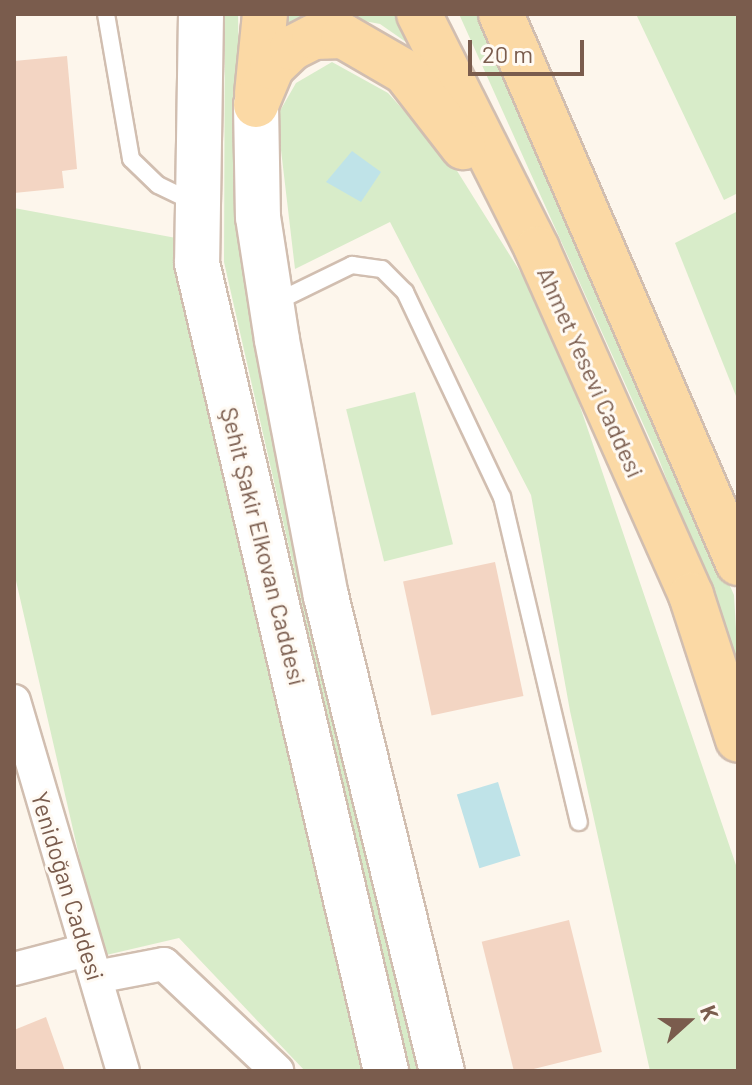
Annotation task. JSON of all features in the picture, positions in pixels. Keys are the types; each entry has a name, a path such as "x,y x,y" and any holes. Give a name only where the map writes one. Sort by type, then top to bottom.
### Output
{"main road":[{"path":"256,105 265,14"},
{"name":"Ahmet Yesevi Caddesi","path":"419,14 537,249 691,595 738,740"},
{"path":"501,14 738,563"},
{"path":"256,105 272,67 303,42 343,36 368,45 405,72 537,249"}],"street":[{"name":"Şehit Şakir Elkovan Caddesi","path":"201,14 197,263 386,1071"},
{"name":"Şehit Şakir Elkovan Caddesi","path":"256,105 258,217 326,596 442,1071"},
{"name":"Yenidoğan Caddesi","path":"14,701 123,1071"},
{"path":"14,969 89,964 164,964 277,1071"}],"lane":[{"path":"106,14 131,159 158,185 198,205"},
{"path":"272,304 352,265 382,269 405,292 502,497 579,822"}],"green space":[{"path":"225,14 238,14 242,257 424,1071 408,1071 224,262"},
{"path":"287,14 406,14 429,58 380,24 338,16 278,36"},
{"path":"459,14 478,14 734,595 738,663 658,457"},
{"path":"636,14 738,14 738,193 724,200"},
{"path":"332,62 388,93 454,166 551,321 738,871 738,1071 650,1071 570,711 531,495 390,222 295,269 277,116 296,83"},
{"path":"14,208 187,240 366,1071 305,1071 179,938 102,956 14,572"},
{"path":"738,211 738,401 675,243"},
{"path":"415,392 453,544 384,562 346,409"}],"water":[{"path":"352,151 381,172 361,202 326,182"},
{"path":"498,782 521,856 479,868 457,795"}],"building":[{"path":"67,56 77,169 62,171 64,188 14,193 14,61"},
{"path":"495,562 523,696 432,716 403,582"},
{"path":"569,920 602,1052 526,1071 514,1071 482,942"},
{"path":"46,1017 65,1071 14,1071 14,1030"}]}
